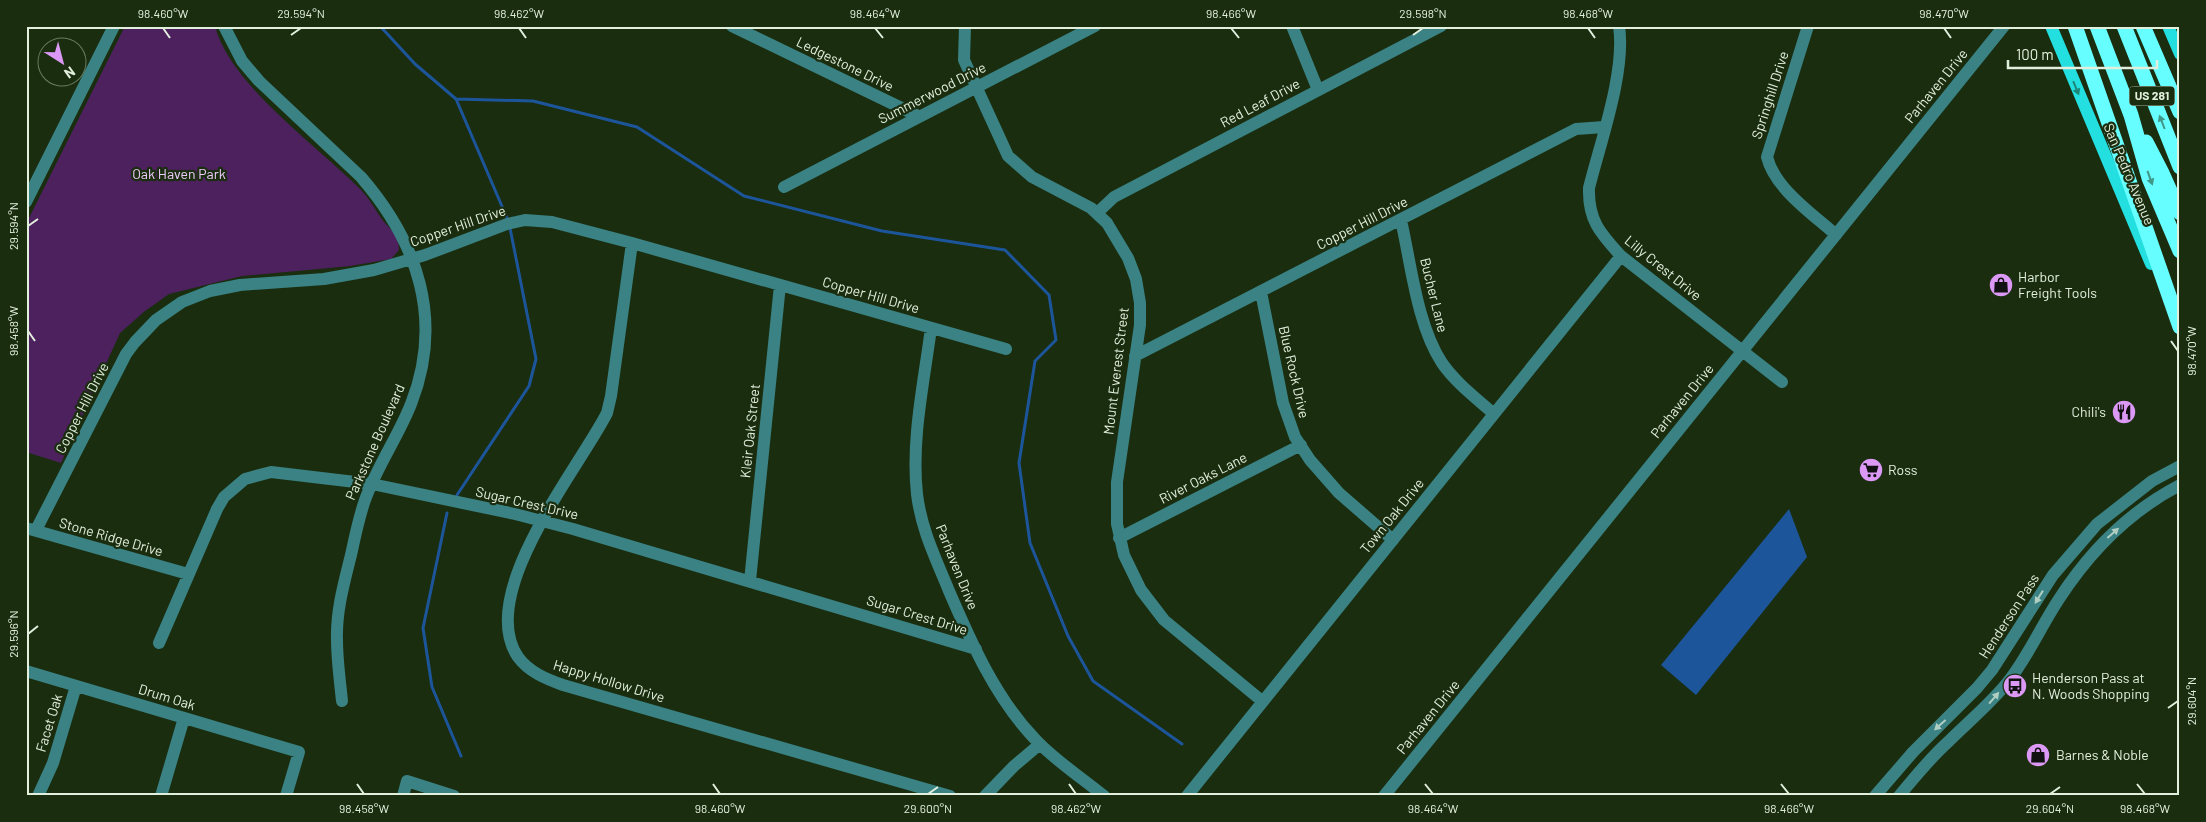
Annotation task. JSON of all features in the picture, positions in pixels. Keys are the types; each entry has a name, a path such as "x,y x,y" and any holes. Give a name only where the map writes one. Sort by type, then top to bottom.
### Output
{"highway":[{"path":"2074,26 2180,328"},
{"name":"US 281","path":"2096,26 2131,115 2149,178 2180,251"},
{"name":"US 281","path":"2124,26 2180,167"},
{"path":"2143,26 2180,112"},
{"path":"2131,115 2162,172 2180,212"}],"main road":[{"name":"San Pedro Avenue","path":"2051,26 2180,334"},
{"path":"2168,26 2180,54"}],"street":[{"path":"26,202 114,26"},
{"name":"Parkstone Boulevard","path":"224,26 238,54 254,76 362,177 374,191 393,220 412,259 421,283 425,307 424,356 412,402 372,484 361,513 338,618 337,641 342,701"},
{"name":"Ledgestone Drive","path":"732,26 918,116"},
{"name":"Mount Everest Street","path":"965,26 964,60 1008,156 1039,181 1097,213 1107,223 1122,248 1136,280 1140,318 1117,482 1119,538 1124,556 1141,590 1164,620 1262,702"},
{"name":"Summerwood Drive","path":"784,187 1095,26"},
{"path":"1292,26 1318,90"},
{"name":"Red Leaf Drive","path":"1097,213 1114,197 1441,26"},
{"name":"Lilly Crest Drive","path":"1619,26 1619,50 1616,73 1589,188 1589,206 1594,222 1621,256 1743,349 1782,382"},
{"name":"Springhill Drive","path":"1808,26 1767,158 1778,182 1836,235"},
{"name":"Parhaven Drive","path":"1384,796 2004,26"},
{"name":"Copper Hill Drive","path":"1135,356 1576,129 1604,127"},
{"name":"Copper Hill Drive","path":"31,529 126,354 145,330 169,310 196,296 225,287 324,279 374,270 412,259 507,224 525,220 552,222 632,243 1006,349"},
{"name":"Bucher Lane","path":"1401,220 1424,322 1435,351 1454,376 1494,414"},
{"name":"Happy Hollow Drive","path":"632,243 612,396 607,412 541,520 512,584 509,630 513,647 518,657 530,670 563,685 950,796"},
{"name":"Town Oak Drive","path":"1187,796 1621,256"},
{"name":"Kleir Oak Street","path":"750,581 780,285"},
{"name":"Blue Rock Drive","path":"1261,292 1283,403 1295,437 1310,460 1340,493 1393,540"},
{"name":"Parhaven Drive","path":"930,328 916,454 918,500 926,535 976,649 1016,716 1040,744 1104,796"},
{"name":"River Oaks Lane","path":"1119,538 1301,445"},
{"name":"Henderson Pass","path":"1875,796 1913,752 1978,688 1992,670 2053,575 2097,524 2152,481 2180,466"},
{"name":"Sugar Crest Drive","path":"159,643 188,574 224,497 245,479 258,474 285,472 372,484 541,520 976,649"},
{"path":"1899,796 1928,762 1991,702 2009,680 2059,598 2107,538 2132,516 2163,494 2180,485"},
{"name":"Stone Ridge Drive","path":"31,529 188,574"},
{"path":"2068,558 2081,569"},
{"name":"Drum Oak","path":"26,671 298,752 286,796"},
{"name":"Facet Oak","path":"38,796 53,763 76,686"},
{"path":"160,796 184,718"},
{"path":"985,796 1014,766 1040,744"},
{"path":"403,796 407,782 454,796"}],"green space":[{"name":"Oak Haven Park","path":"125,26 215,26 224,48 238,70 278,114 364,193 396,236 399,250 391,259 350,266 242,276 169,294 145,311 120,333 61,463 26,452 26,224"}],"water":[{"path":"1789,509 1807,557 1696,695 1661,665"}],"waterway":[{"path":"380,26 415,64 456,99 533,101 637,127 744,196 882,231 1005,250 1049,295 1056,340 1035,361 1019,463 1030,543 1068,636 1093,681 1182,744"},
{"path":"456,99 507,218"},
{"path":"457,495 529,386 536,359 510,228"},
{"path":"447,513 423,628 432,687 461,756"}],"place":[{"name":"Harbor Freight Tools","path":"2001,285"},
{"name":"Chili's","path":"2124,412"},
{"name":"Ross","path":"1871,470"},
{"name":"Henderson Pass at N. Woods Shopping","path":"2015,686"},
{"name":"Barnes & Noble","path":"2038,755"}]}
